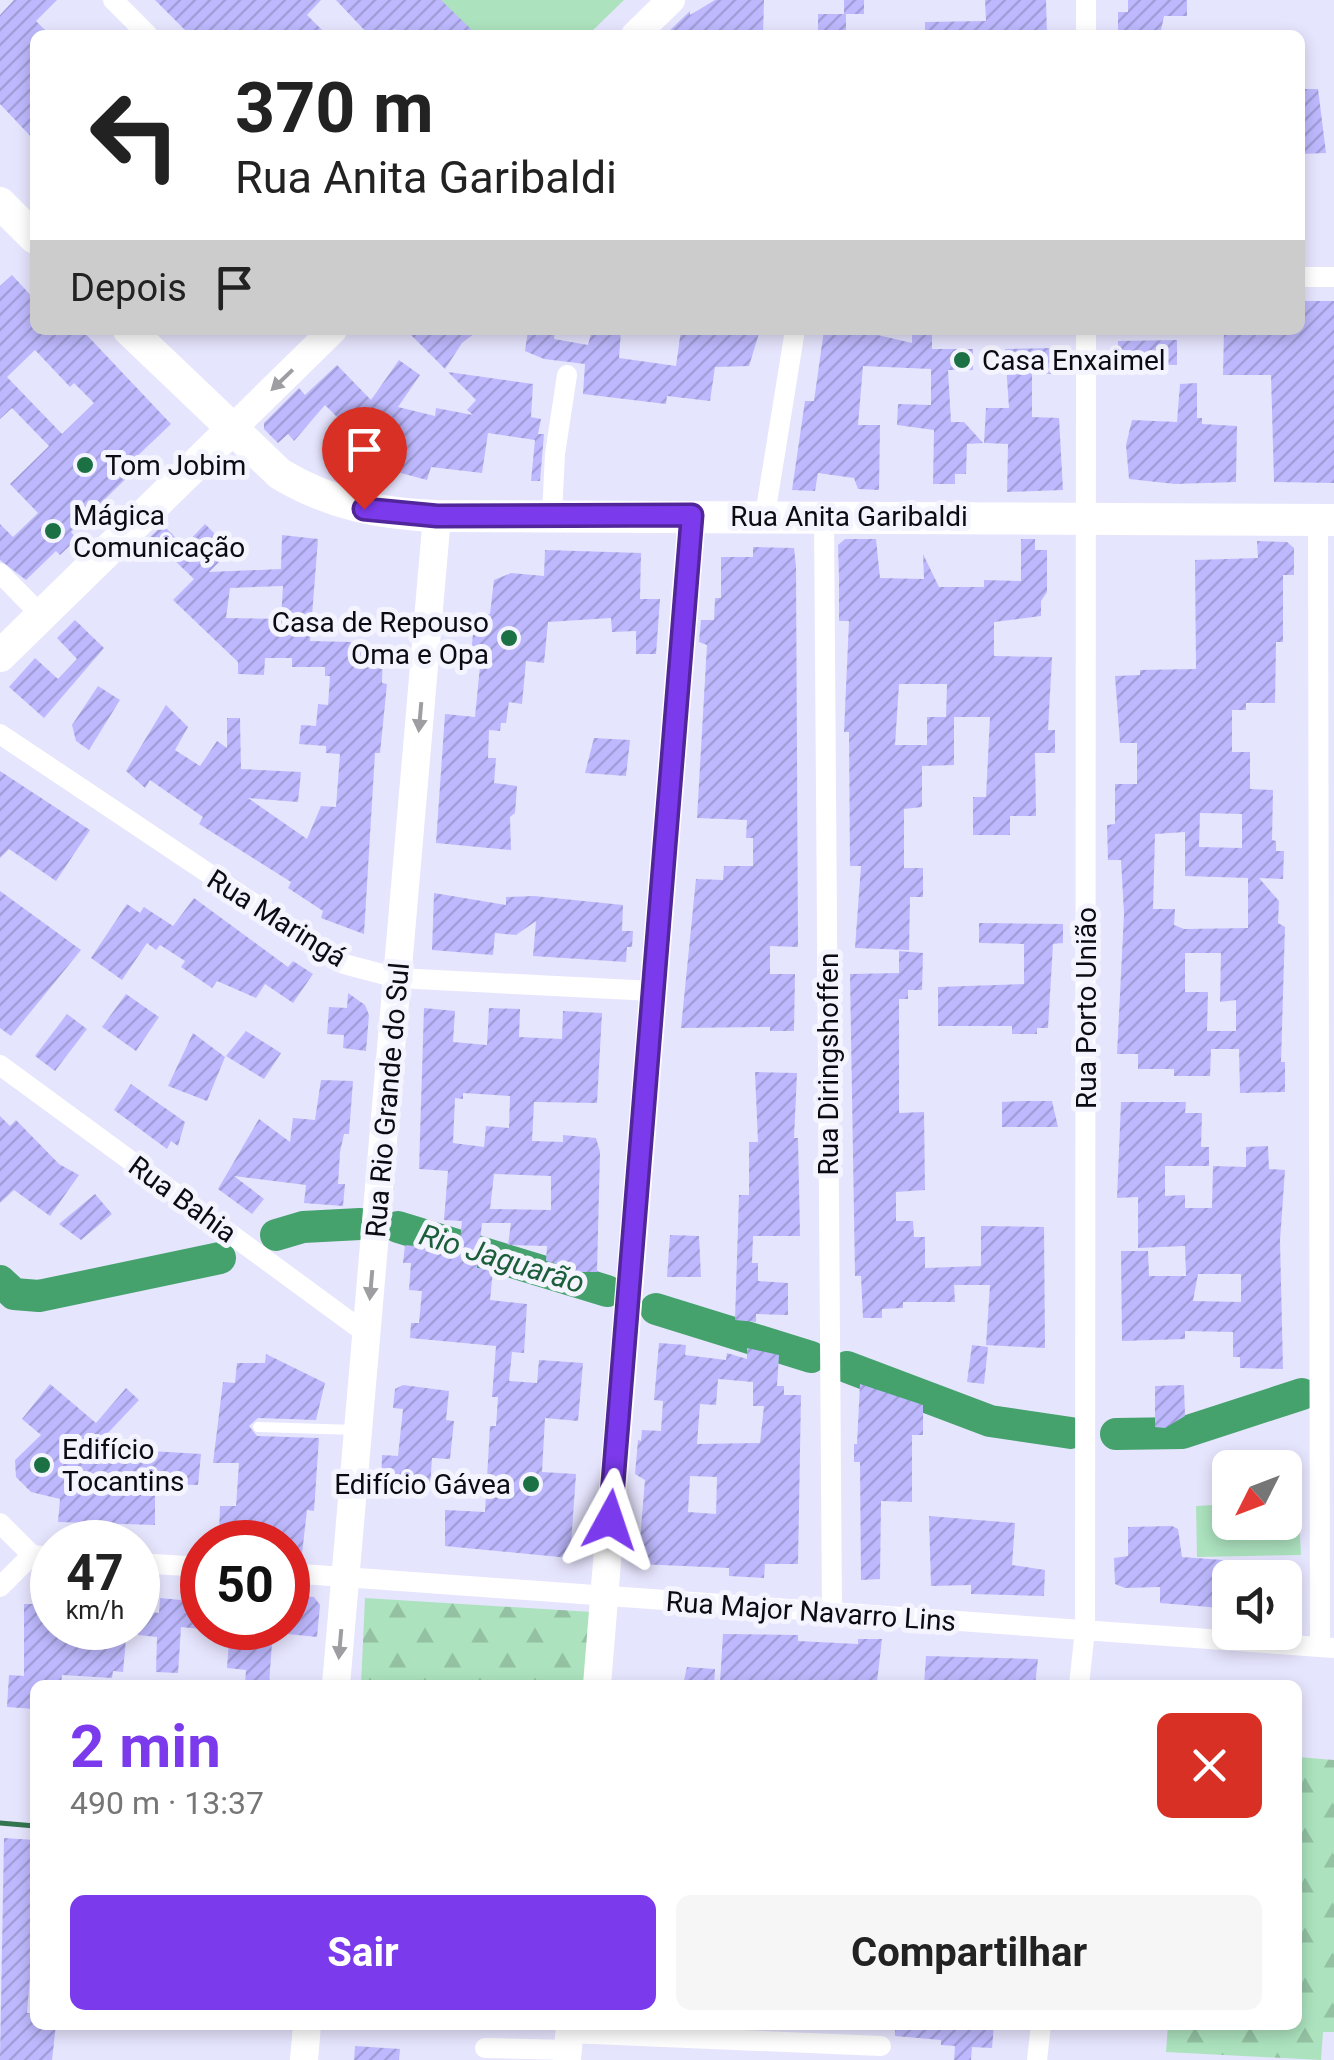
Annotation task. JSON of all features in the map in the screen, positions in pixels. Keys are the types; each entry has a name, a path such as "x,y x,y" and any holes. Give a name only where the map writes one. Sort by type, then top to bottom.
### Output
{"main road":[{"path":"640,30 671,0"},
{"path":"0,203 30,233"},
{"name":"Rua Anita Garibaldi","path":"134,335 259,458 304,488 364,509 437,516 1326,520"},
{"path":"0,656 328,335"},
{"path":"597,1680 692,515"},
{"name":"Rua Rio Grande do Sul","path":"336,1680 437,516"},
{"path":"304,2060 307,2030"}],"street":[{"path":"113,0 143,30"},
{"path":"1086,0 1086,30"},
{"path":"1305,277 1334,277"},
{"path":"765,515 794,335"},
{"name":"Rua Porto União","path":"1080,1680 1085,1630 1086,335"},
{"path":"552,515 555,454 567,376"},
{"name":"Rua Diringshoffen","path":"824,516 832,1612"},
{"path":"1326,520 1327,1648"},
{"path":"0,573 42,615"},
{"name":"Rua Maringá","path":"0,734 316,948 370,973 397,978 653,991"},
{"name":"Rua Bahia","path":"0,1065 366,1334"},
{"path":"0,1523 30,1547"},
{"path":"0,1587 30,1565"},
{"name":"Rua Major Navarro Lins","path":"310,1576 1327,1648"},
{"path":"1037,2060 1040,2030"},
{"path":"484,2048 568,2042 881,2046"}],"lane":[{"path":"258,1426 358,1430"}],"green space":[{"path":"427,0 624,0 593,30 395,30"},
{"path":"1212,1505 1212,1540 1300,1540 1301,1555 1197,1557 1196,1506"},
{"path":"365,1598 592,1612 587,1680 361,1680"},
{"path":"1302,1757 1334,1760 1334,2032 1323,2032 1321,2060 1166,2052 1168,2030 1302,2030"}],"building":[{"path":"14,0 57,0 36,21 45,30 30,30 30,136 0,104 0,15"},
{"path":"155,0 321,0 307,15 322,30 185,30"},
{"path":"336,0 441,0 472,30 395,29 364,30"},
{"path":"715,0 764,0 763,30 670,30 690,11 690,15"},
{"path":"844,0 864,0 864,14 846,14 846,30 818,30 818,14 844,14"},
{"path":"985,0 1046,0 1047,30 925,30 925,22 986,21"},
{"path":"1128,0 1187,0 1187,16 1164,16 1161,30 1118,30 1118,12 1128,12"},
{"path":"1305,89 1318,89 1326,153 1305,154"},
{"path":"12,275 30,295 30,335 87,335 171,424 132,461 138,467 71,532 77,539 60,555 56,551 26,580 0,560 0,524 13,537 38,513 10,484 49,446 12,408 0,419 0,286","holes":["35,350 70,387 74,383 94,403 62,434 7,377"]},
{"path":"1305,301 1334,301 1334,483 1274,482 1271,375 1223,375 1224,335 1305,335"},
{"path":"411,335 472,335 462,343 445,369"},
{"path":"527,335 554,335 554,339 588,345 591,335 621,335 619,358 676,366 680,335 758,335 749,366 715,367 710,401 667,396 666,404 583,394 585,364 544,359 525,351"},
{"path":"823,335 878,335 912,343 912,335 932,335 932,349 973,349 973,370 948,370 951,422 964,422 983,443 967,444 966,474 955,474 955,484 933,484 934,430 897,425 898,404 931,405 931,369 863,366 858,425 880,425 879,490 858,489 854,478 818,473 815,491 792,490 805,401 814,401"},
{"path":"1177,340 1177,365 1118,364 1118,341"},
{"path":"1054,348 1054,374 1032,374 1032,417 1059,418 1063,490 1007,492 1008,444 984,443 986,408 1009,408 1005,349"},
{"path":"399,360 420,375 398,407 435,416 436,408 473,415 467,410 476,400 448,372 533,384 531,417 541,419 538,434 544,434 540,481 531,481 535,440 488,433 482,473 431,467 427,480 352,460 346,471 330,462 351,431 325,405 294,441 288,434 278,443 264,429 264,423 299,388 305,395 337,365 371,400"},
{"path":"1197,383 1197,418 1202,418 1202,424 1237,426 1236,482 1175,484 1129,479 1126,445 1132,420 1177,422 1180,384"},
{"path":"205,524 231,550 209,572 281,569 282,535 318,539 310,641 351,642 351,651 383,652 382,683 387,684 380,753 375,753 364,934 321,918 323,911 288,888 291,882 199,824 203,817 150,780 145,788 126,771 166,705 188,727 175,750 200,766 217,741 227,748 227,718 240,718 241,769 301,772 298,802 248,798 307,839 321,806 336,807 340,754 326,753 326,746 299,744 301,725 316,726 318,704 328,705 330,676 325,676 325,667 292,667 292,658 265,658 264,675 238,674 238,662 173,600 194,579 150,537 163,525 184,546","holes":["283,586 281,619 226,618 230,588"]},
{"path":"845,539 876,539 880,578 924,579 923,554 939,587 984,587 984,580 1021,581 1021,539 1035,539 1035,550 1047,550 1047,592 1041,601 1041,616 994,622 994,656 1052,657 1048,730 1055,730 1055,753 1035,753 1036,816 1010,816 1010,835 973,835 973,797 986,797 990,717 954,717 954,765 922,766 922,807 904,809 904,868 923,868 923,897 910,897 909,950 855,948 861,866 850,866 849,732 844,732 849,621 839,621 838,545","holes":["899,684 947,684 946,717 927,717 927,745 895,745"]},
{"path":"1257,541 1287,542 1294,548 1294,575 1283,575 1283,642 1276,642 1275,703 1246,703 1246,710 1232,710 1232,752 1250,752 1250,789 1273,790 1272,840 1276,841 1276,851 1284,851 1283,879 1259,878 1279,901 1278,923 1285,927 1281,1062 1285,1062 1285,1092 1240,1093 1239,1049 1211,1049 1210,1076 1174,1076 1174,1069 1138,1069 1138,1054 1117,1054 1124,914 1121,860 1108,860 1107,825 1115,824 1115,784 1137,784 1137,743 1120,743 1115,676 1140,675 1140,670 1196,669 1195,560 1258,558","holes":["1200,813 1242,814 1242,848 1199,847","1185,832 1185,876 1248,878 1248,928 1184,929 1174,925 1175,909 1153,909 1155,834","1185,953 1221,953 1220,1002 1236,1000 1236,1031 1207,1031 1208,992 1185,992"]},
{"path":"753,547 794,548 796,567 798,947 770,946 770,974 795,974 794,1031 770,1031 770,1027 681,1028 696,879 723,880 724,866 753,866 753,838 746,838 747,820 697,818 707,645 699,642 701,620 714,620 715,598 721,598 721,557 753,557"},
{"path":"545,550 641,553 640,599 660,599 656,654 636,654 636,631 612,632 611,618 548,622 544,663 526,661 522,704 509,702 506,723 501,723 500,731 489,730 488,758 496,758 494,783 517,786 515,813 510,817 511,850 436,843 445,714 475,717 481,656 471,655 475,613 490,614 494,580 511,573 544,576"},
{"path":"75,620 104,648 44,718 9,687 35,658 58,679 77,659 57,638"},
{"path":"98,686 120,700 89,750 76,741 72,725"},
{"path":"594,738 630,740 626,776 585,773"},
{"path":"0,771 90,830 56,881 9,849 0,858"},
{"path":"0,891 81,950 11,1036 0,1028"},
{"path":"434,893 506,905 506,897 534,896 623,905 622,931 633,931 632,947 627,947 626,962 533,956 536,921 516,935 495,933 493,955 432,950"},
{"path":"194,898 288,967 293,961 313,974 293,1003 265,984 256,998 217,981 212,988 181,967 185,961 160,945 156,950 147,943 122,980 91,958 127,904 140,913 144,907 173,926"},
{"path":"979,923 1063,924 1063,943 1053,944 1048,1028 1037,1028 1037,1034 1012,1034 1012,1026 938,1026 938,987 1024,984 1024,944 979,943"},
{"path":"899,951 923,953 922,990 908,990 908,999 899,999 899,1113 924,1112 925,1190 896,1192 896,1221 913,1221 914,1237 925,1237 925,1268 981,1266 981,1226 1044,1227 1045,1348 986,1345 990,1285 954,1285 955,1302 903,1302 903,1308 882,1309 882,1318 863,1318 861,1276 855,1276 850,974 899,973"},
{"path":"348,993 365,1005 369,1015 366,1051 343,1048 344,1035 327,1034 329,1007 347,1008"},
{"path":"126,994 159,1017 136,1051 102,1027"},
{"path":"424,1008 455,1011 453,1042 487,1045 489,1008 520,1009 519,1037 562,1039 563,1011 602,1013 597,1103 534,1102 532,1141 563,1142 563,1135 596,1138 600,1152 597,1272 567,1272 567,1266 546,1261 547,1246 508,1245 511,1223 482,1223 477,1268 493,1270 490,1300 527,1304 524,1353 512,1352 509,1381 537,1383 539,1360 583,1363 578,1421 545,1418 542,1472 576,1474 570,1558 445,1546 445,1510 485,1512 490,1426 496,1426 498,1397 492,1397 496,1346 410,1338 411,1323 419,1323 422,1291 409,1290 411,1263 403,1263 405,1245 459,1251 462,1221 444,1220 448,1171 419,1169","holes":["463,1093 510,1096 509,1128 486,1126 484,1147 453,1143 455,1098 463,1099","494,1174 551,1176 551,1210 490,1209"]},
{"path":"67,1014 87,1029 55,1071 35,1056"},
{"path":"246,1031 281,1053 264,1079 226,1056"},
{"path":"193,1033 225,1057 207,1101 168,1086"},
{"path":"755,1072 797,1073 794,1138 798,1138 800,1236 753,1236 752,1263 758,1263 758,1281 788,1283 788,1315 756,1314 756,1322 735,1320 739,1195 749,1195 749,1142 758,1142"},
{"path":"321,1080 353,1081 349,1134 344,1134 340,1152 338,1184 345,1184 343,1206 304,1203 306,1185 234,1176 264,1199 252,1214 218,1189 259,1119 290,1142 293,1118 315,1120"},
{"path":"131,1084 185,1122 178,1146 171,1141 167,1149 114,1110"},
{"path":"1052,1101 1058,1127 1002,1127 1002,1102"},
{"path":"1121,1102 1186,1102 1185,1113 1202,1113 1201,1147 1209,1147 1209,1166 1165,1166 1165,1196 1185,1195 1185,1208 1212,1208 1213,1166 1246,1167 1246,1147 1268,1146 1269,1169 1285,1170 1280,1240 1283,1369 1240,1368 1240,1357 1233,1357 1233,1332 1185,1331 1185,1339 1122,1341 1121,1251 1148,1251 1149,1276 1186,1276 1185,1246 1138,1248 1138,1197 1117,1198","holes":["1198,1274 1241,1274 1241,1302 1193,1301"]},
{"path":"0,1116 10,1126 16,1120 59,1164 79,1175 50,1216 14,1190 0,1203"},
{"path":"95,1194 112,1214 81,1240 59,1224"},
{"path":"670,1235 699,1236 701,1277 667,1277"},
{"path":"659,1343 686,1345 685,1355 726,1360 727,1353 747,1359 747,1348 779,1355 777,1386 784,1386 784,1395 801,1395 798,1564 765,1564 764,1578 729,1576 729,1568 638,1564 645,1480 635,1474 638,1440 641,1441 642,1430 661,1431 663,1401 654,1400","holes":["718,1379 753,1382 753,1406 764,1406 760,1443 697,1444 700,1404 716,1405","690,1476 717,1477 716,1514 688,1512"]},
{"path":"972,1345 988,1347 984,1384 967,1382"},
{"path":"266,1354 325,1383 316,1420 258,1418 249,1426 257,1436 319,1438 314,1511 307,1510 306,1520 220,1520 220,1506 236,1506 239,1463 213,1463 223,1382 235,1383 237,1363 265,1363"},
{"path":"50,1384 96,1423 126,1388 139,1400 108,1433 135,1450 201,1454 198,1485 155,1484 155,1520 58,1520 60,1499 31,1492 16,1477 15,1460 41,1435 22,1419"},
{"path":"860,1384 923,1405 923,1435 912,1435 912,1502 881,1501 880,1579 861,1580 860,1462 854,1462"},
{"path":"403,1385 449,1391 446,1420 454,1421 450,1459 432,1458 430,1488 403,1488 402,1497 381,1496 382,1455 398,1456 403,1409 393,1408 395,1389"},
{"path":"1184,1385 1185,1416 1165,1428 1155,1427 1155,1386"},
{"path":"929,1516 1015,1523 1012,1565 1045,1570 1044,1596 971,1594 971,1585 931,1586"},
{"path":"1172,1526 1178,1529 1182,1557 1223,1560 1212,1560 1212,1607 1160,1603 1160,1587 1125,1588 1115,1584 1114,1558 1128,1556 1128,1527"},
{"path":"310,1597 320,1605 317,1637 310,1636"},
{"path":"160,1598 180,1600 178,1673 156,1672"},
{"path":"24,1604 30,1604 30,1650 125,1650 123,1672 113,1671 112,1678 62,1675 62,1680 30,1680 30,1709 7,1707 9,1675 24,1676"},
{"path":"723,1634 798,1635 798,1641 858,1644 858,1639 882,1639 877,1680 720,1680"},
{"path":"228,1650 271,1650 269,1680 245,1680 246,1670 227,1668"},
{"path":"926,1656 1038,1659 1036,1680 924,1680"},
{"path":"687,1667 715,1669 714,1680 684,1680"},
{"path":"4,1838 30,1840 27,2013 30,2030 55,2030 52,2060 0,2060"},
{"path":"895,2030 994,2030 992,2048 972,2047 971,2060 954,2060 955,2046 941,2045 941,2040 895,2036"},
{"path":"355,2046 400,2049 399,2060 354,2060"}],"waterway":[{"name":"Rio Jaguarão","path":"276,1235 303,1227 360,1224"},
{"name":"Rio Jaguarão","path":"398,1227 607,1291"},
{"name":"Rio Jaguarão","path":"0,1281 14,1294 39,1296 220,1258"},
{"name":"Rio Jaguarão","path":"656,1309 811,1357"},
{"name":"Rio Jaguarão","path":"847,1367 990,1421 1071,1433"},
{"name":"Rio Jaguarão","path":"1116,1434 1182,1433 1302,1394"},
{"path":"0,1823 30,1826"}],"place":[{"name":"Casa Enxaimel","path":"962,360"},
{"name":"Tom Jobim","path":"85,465"},
{"name":"Mágica Comunicação","path":"53,531"},
{"name":"Casa de Repouso Oma e Opa","path":"509,638"},
{"name":"Edifício Tocantins","path":"42,1465"},
{"name":"Edifício Gávea","path":"531,1484"}],"route":[{"path":"364,509 437,516 692,515 610,1520"}]}
